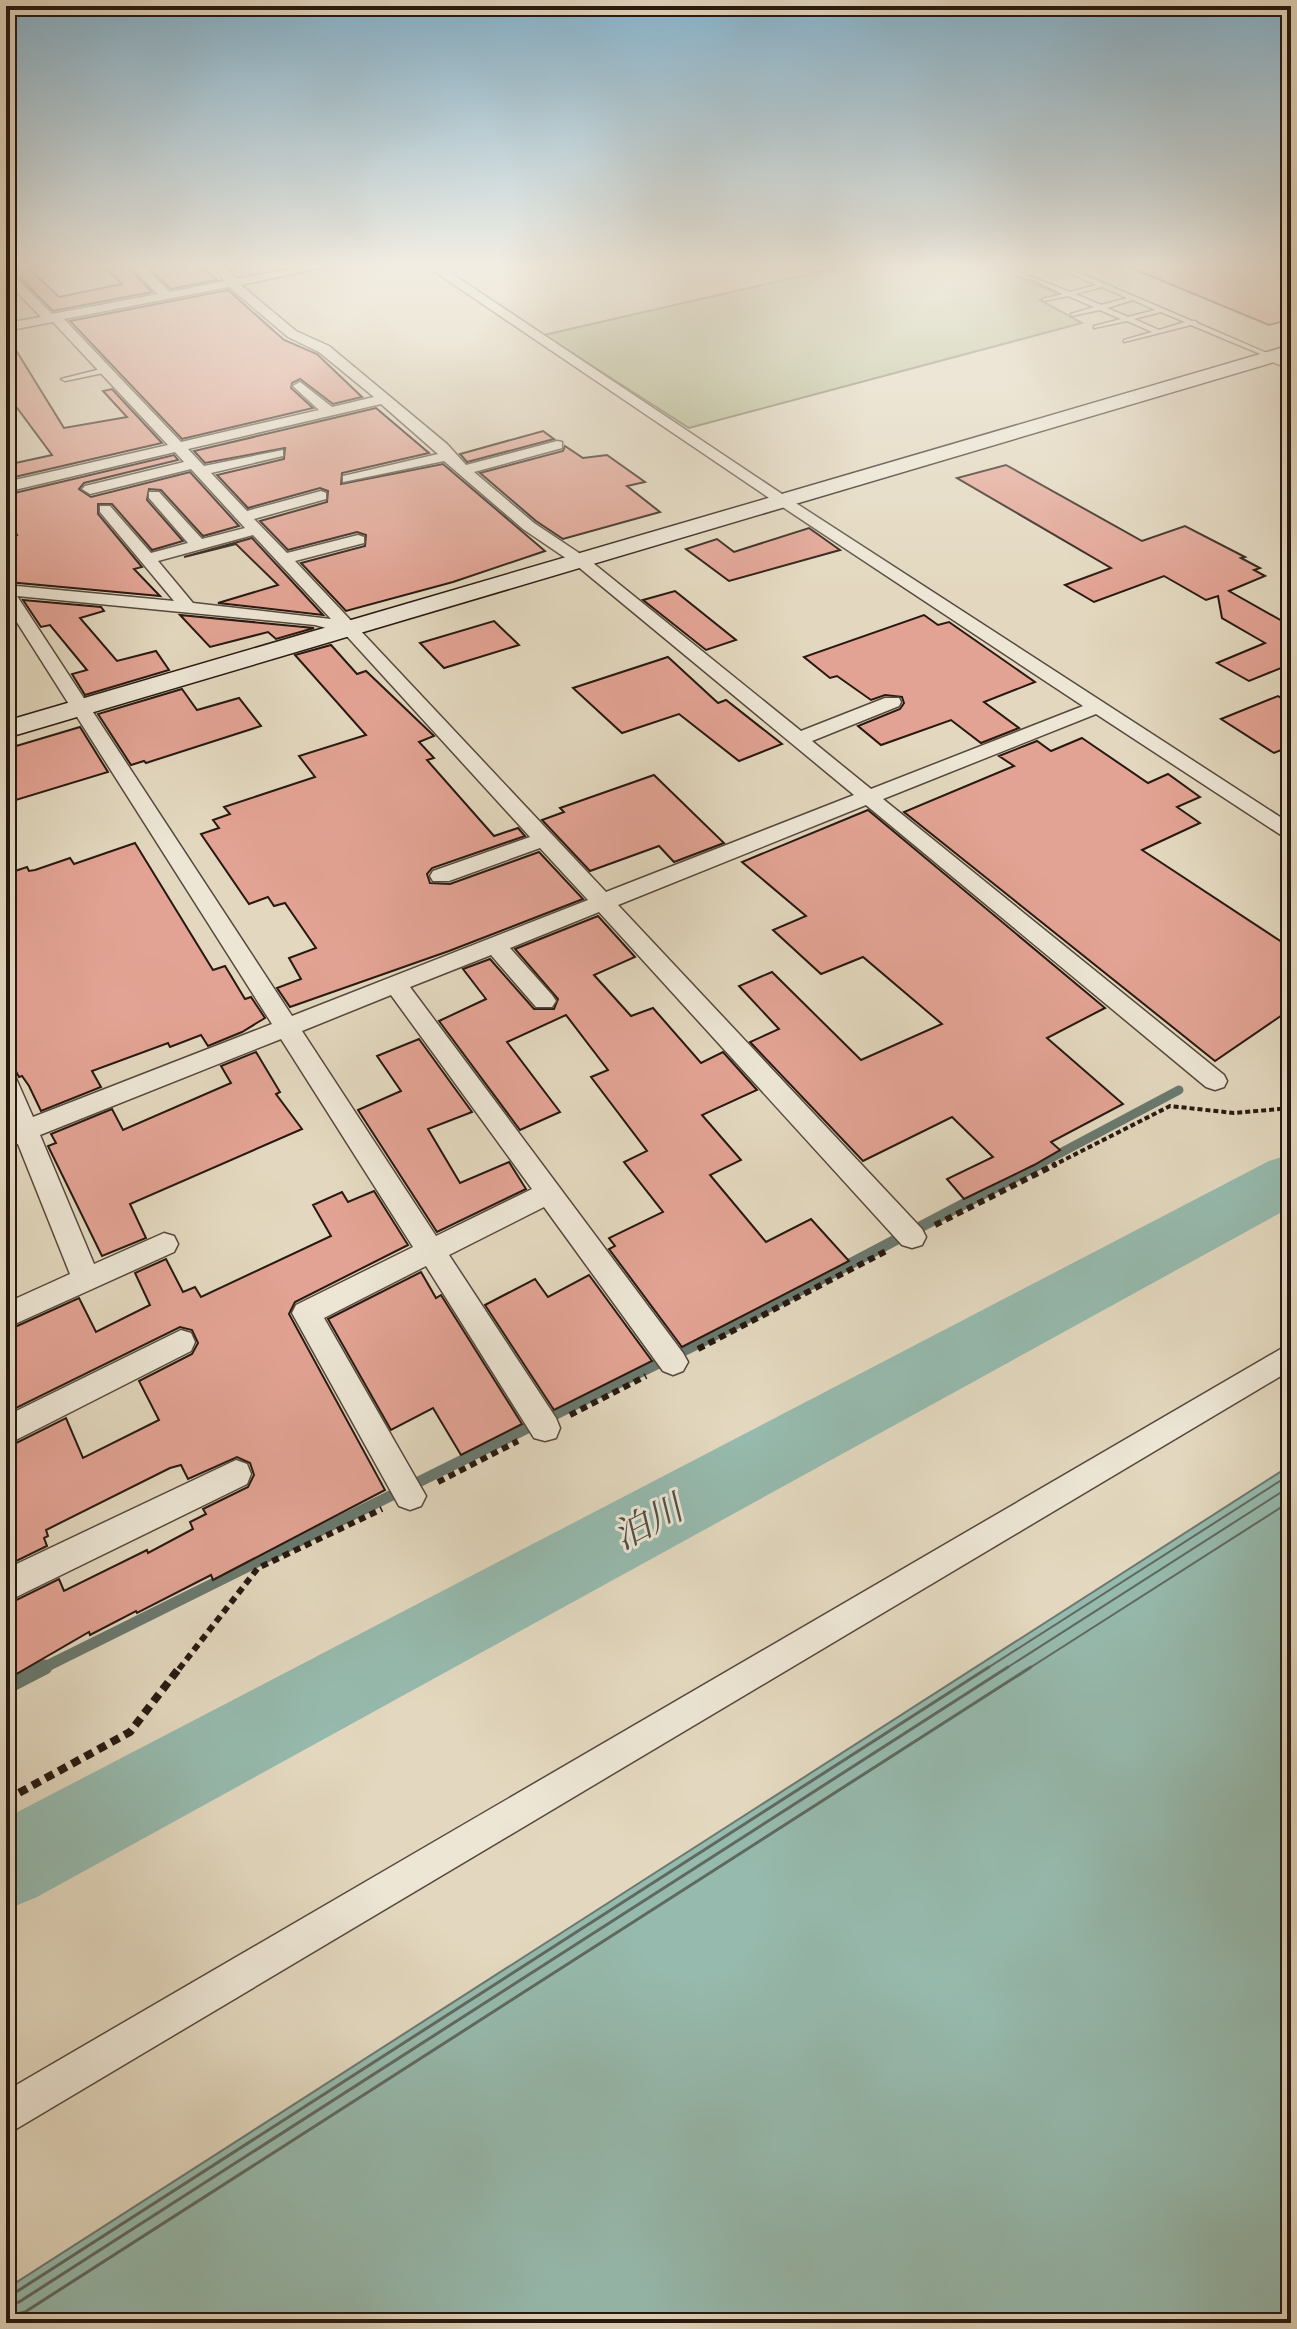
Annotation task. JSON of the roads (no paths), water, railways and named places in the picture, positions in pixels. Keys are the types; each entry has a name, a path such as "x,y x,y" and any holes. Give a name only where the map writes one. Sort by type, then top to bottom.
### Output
{"street":[{"path":"107,372 350,629 912,1237"},
{"path":"351,372 561,551 582,562 1215,1081"},
{"path":"590,372 1291,833"},
{"path":"6,730 783,501 1237,372"},
{"path":"300,386 328,411"},
{"path":"6,487 176,447 248,424 383,399"},
{"path":"464,470 557,445"},
{"path":"90,489 278,453"},
{"path":"348,479 447,456"},
{"path":"154,495 198,545"},
{"path":"243,517 321,496"},
{"path":"105,509 187,606"},
{"path":"147,559 255,530"},
{"path":"283,559 358,540"},
{"path":"6,591 316,620 350,629"},
{"path":"6,591 545,1428"},
{"path":"798,741 811,733 892,702"},
{"path":"16,1134 1099,706"},
{"path":"441,876 545,839"},
{"path":"494,944 544,1001"},
{"path":"395,983 673,1362"},
{"path":"6,1082 16,1134 86,1279"},
{"path":"410,1496 306,1313 548,1193"},
{"path":"6,1316 164,1244"},
{"path":"6,1431 181,1342"},
{"path":"6,2114 1291,1355"},
{"path":"6,1586 236,1474"}],"lane":[{"path":"65,379 98,372"}],"water":[{"path":"1291,1465 1291,2323 6,2323 6,2289"}],"waterway":[{"path":"1036,1166 1179,1090"},
{"path":"44,1668 711,1337 1040,1164"},
{"name":"泊川","path":"6,1866 1291,1178"},
{"path":"8,1686 44,1668"}]}
